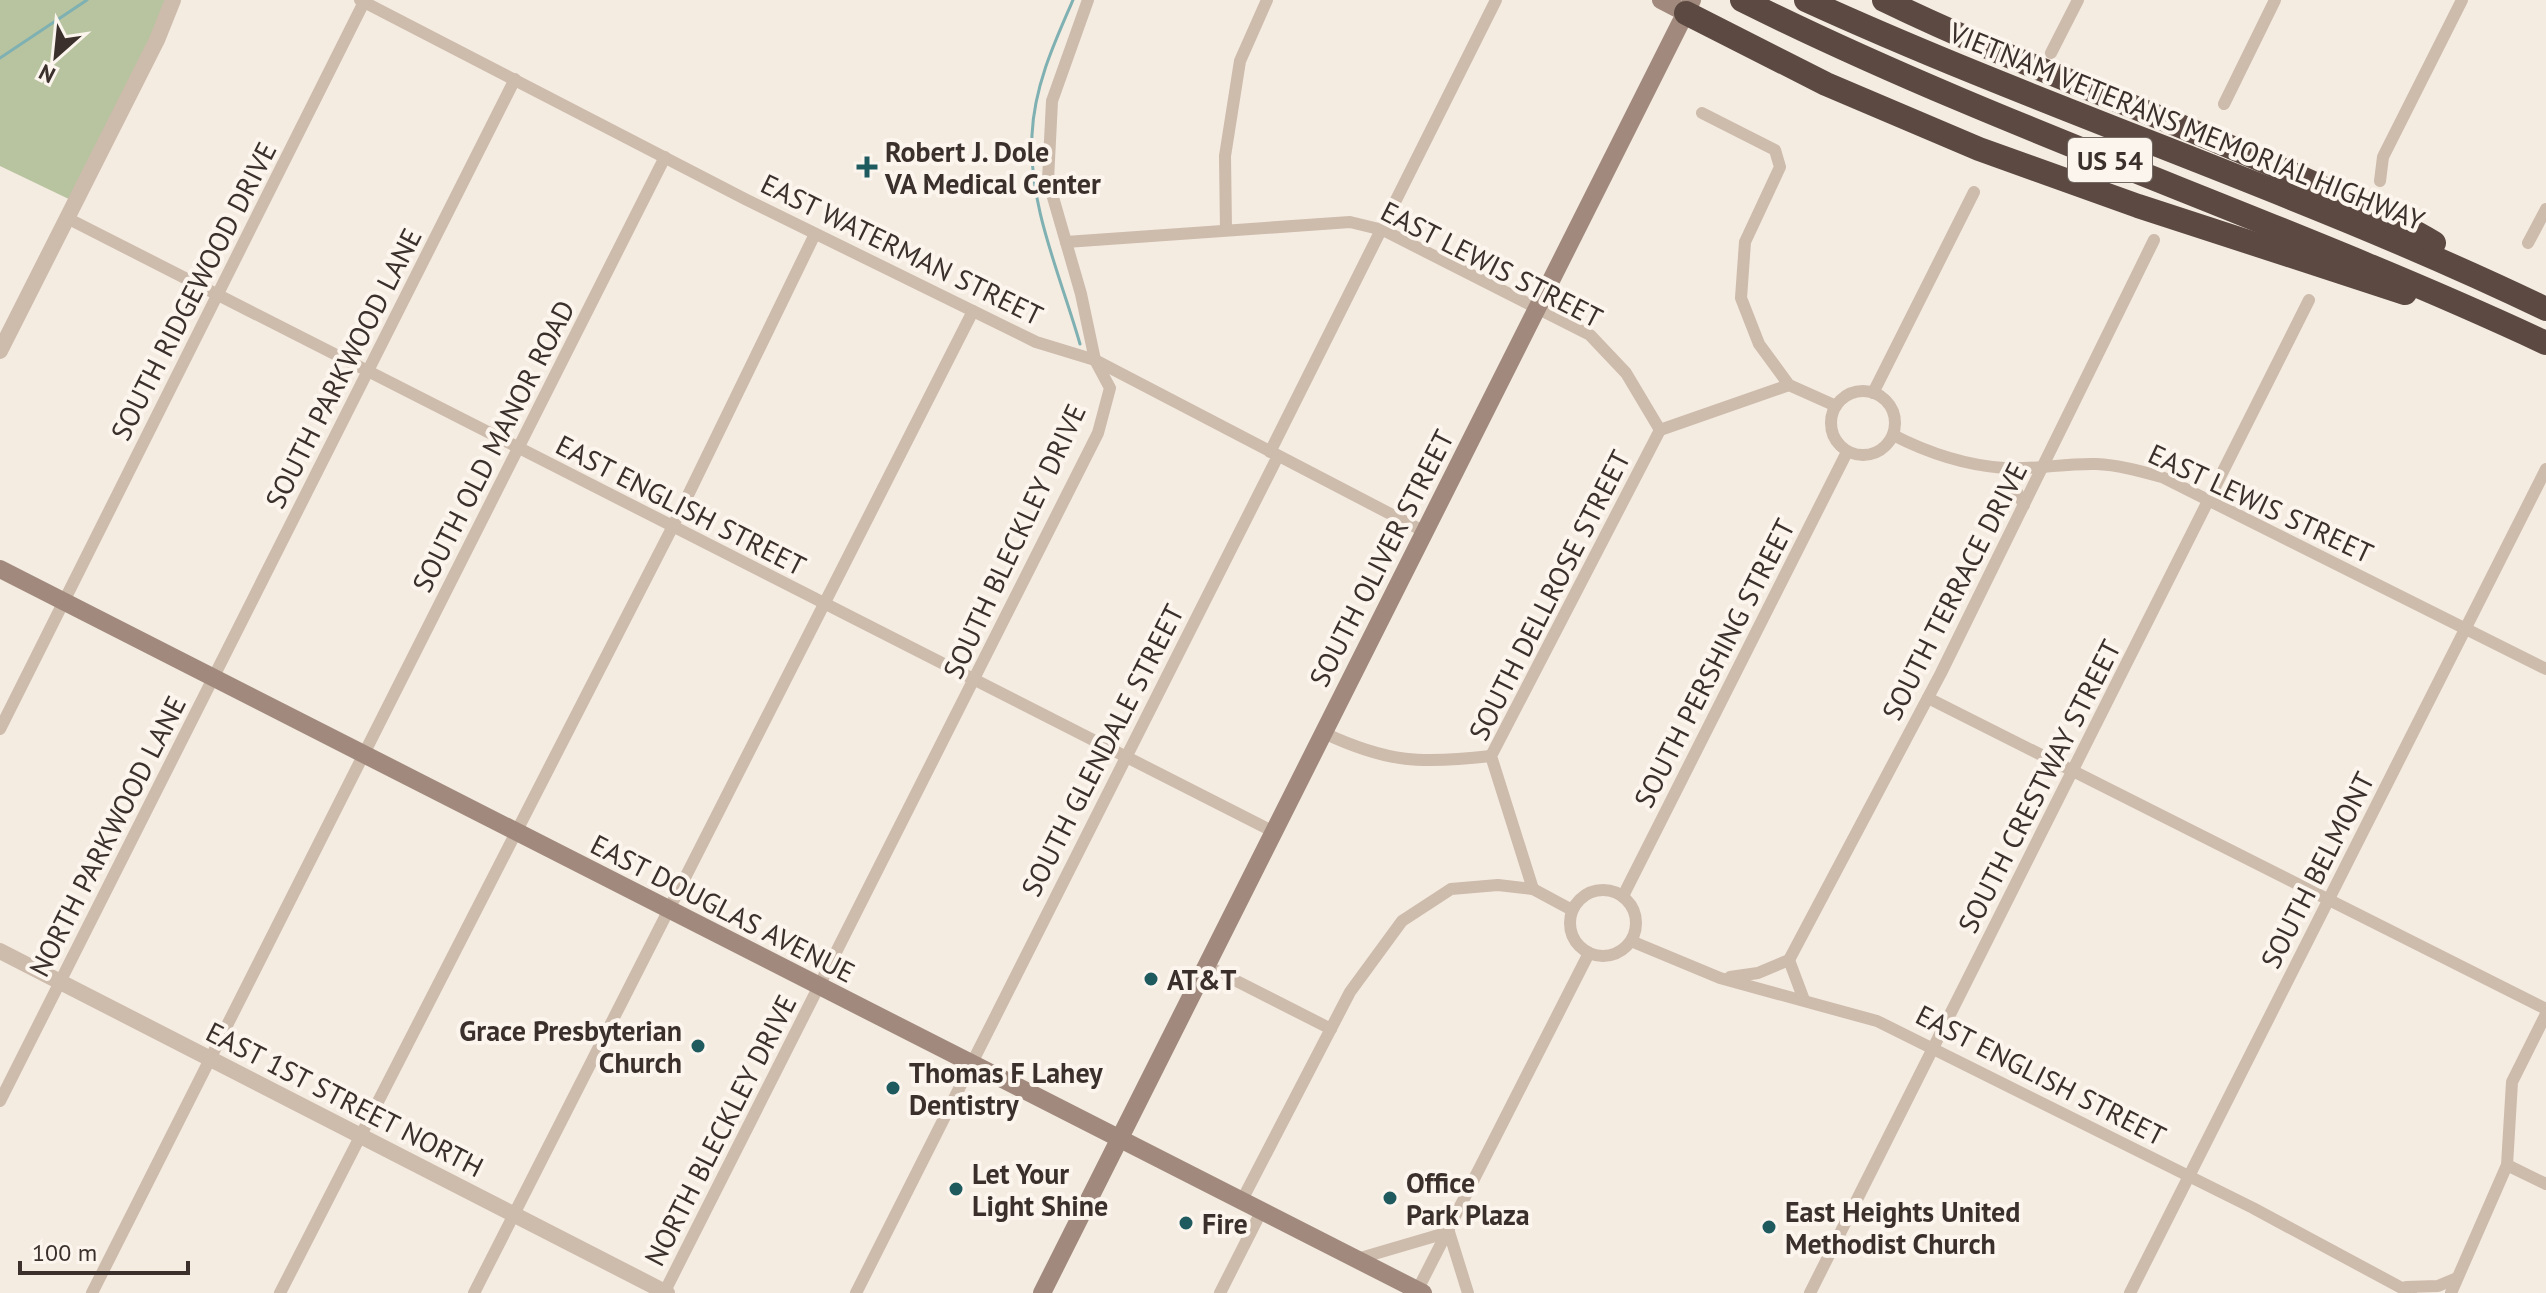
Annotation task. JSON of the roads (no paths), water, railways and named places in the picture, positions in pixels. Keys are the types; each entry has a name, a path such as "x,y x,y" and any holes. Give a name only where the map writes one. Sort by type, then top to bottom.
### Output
{"highway":[{"name":"US 54","path":"1742,0 1952,97 2378,267 2546,343"},
{"name":"VIETNAM VETERANS MEMORIAL HIGHWAY","path":"1806,0 1964,71 2352,224 2546,309"},
{"path":"1884,0 2041,71 2153,112 2272,164 2426,238 2510,291"},
{"path":"1689,6 1852,96 2021,165 2387,288 2481,312"}],"main road":[{"path":"1661,0 1689,6"},
{"name":"SOUTH OLIVER STREET","path":"1042,1293 1689,6"},
{"name":"EAST DOUGLAS AVENUE","path":"0,569 1419,1292"}],"street":[{"path":"0,351 173,0"},
{"name":"SOUTH BLECKLEY DRIVE","path":"818,988 1098,433 1110,388 1095,360 1048,180 1052,101 1088,0"},
{"path":"1226,230 1225,156 1240,61 1267,0"},
{"name":"SOUTH GLENDALE STREET","path":"856,1293 972,1066 1496,0"},
{"path":"2051,53 2078,0"},
{"path":"2224,104 2275,0"},
{"path":"2380,181 2383,157 2462,0"},
{"name":"EAST WATERMAN STREET","path":"362,1 815,234 1036,342 1095,360 1425,532"},
{"name":"SOUTH RIDGEWOOD DRIVE","path":"0,729 218,296 362,1"},
{"name":"SOUTH PARKWOOD LANE","path":"214,678 515,79"},
{"path":"1702,113 1775,150 1780,158 1780,167 1745,242 1741,298 1759,344 1789,385 1836,406"},
{"name":"SOUTH OLD MANOR ROAD","path":"92,1293 665,157"},
{"path":"1873,393 1974,192"},
{"path":"2528,243 2546,209"},
{"name":"EAST ENGLISH STREET","path":"67,218 1274,832"},
{"name":"EAST LEWIS STREET","path":"1066,242 1350,222 1383,230 1590,335 1626,373 1660,430"},
{"path":"280,1293 363,1137 672,528 815,234"},
{"name":"SOUTH TERRACE DRIVE","path":"1789,960 1928,698 2154,240"},
{"name":"SOUTH CRESTWAY STREET","path":"1810,1293 2309,300"},
{"path":"474,1293 973,311"},
{"name":"SOUTH DELLROSE STREET","path":"1533,889 1491,756 1660,430 1789,385"},
{"path":"1851,393 1873,393 1888,403 1894,413 1893,435 1877,451 1847,452 1832,428 1836,406 1851,393"},
{"name":"EAST LEWIS STREET","path":"1893,435 1937,456 2004,468 2042,469 2092,464 2126,467 2162,477 2546,669"},
{"name":"SOUTH PERSHING STREET","path":"1623,896 1847,452"},
{"path":"2004,468 2024,505"},
{"name":"SOUTH BELMONT","path":"2130,1293 2546,469"},
{"name":"NORTH PARKWOOD LANE","path":"0,1101 214,678"},
{"path":"1928,698 2546,1012 2512,1082 2507,1165 2451,1293"},
{"path":"1324,733 1370,754 1403,760 1491,756"},
{"path":"1241,1202 1350,992 1402,921 1451,889 1498,885 1533,889 1572,910"},
{"path":"1595,891 1623,896 1636,919 1631,941 1611,956 1589,953 1576,943 1570,933 1572,910 1584,895 1595,891"},
{"name":"EAST ENGLISH STREET","path":"1631,941 1720,978 1877,1021 2189,1176 2408,1290"},
{"name":"EAST 1ST STREET NORTH","path":"0,951 665,1293"},
{"path":"1419,1292 1589,953"},
{"path":"1720,978 1758,973 1789,960 1804,1000"},
{"path":"1207,966 1331,1029"},
{"name":"NORTH BLECKLEY DRIVE","path":"665,1293 818,988"},
{"path":"2507,1165 2546,1184"},
{"path":"1220,1293 1261,1212"},
{"path":"1357,1259 1449,1232"},
{"path":"1449,1232 1468,1293"},
{"path":"2408,1290 2438,1286 2457,1278"},
{"path":"2457,1278 2459,1293"}],"waterway":[{"path":"0,58 87,0"},
{"path":"1073,0 1041,83 1034,117 1032,161 1047,241 1080,344"}],"place":[{"name":"Robert J. Dole VA Medical Center","path":"867,167"},
{"name":"AT&T","path":"1151,979"},
{"name":"Grace Presbyterian Church","path":"698,1046"},
{"name":"Thomas F Lahey Dentistry","path":"893,1088"},
{"name":"Let Your Light Shine","path":"956,1189"},
{"name":"Office Park Plaza","path":"1390,1198"},
{"name":"Fire","path":"1186,1223"},
{"name":"East Heights United Methodist Church","path":"1769,1227"}]}
